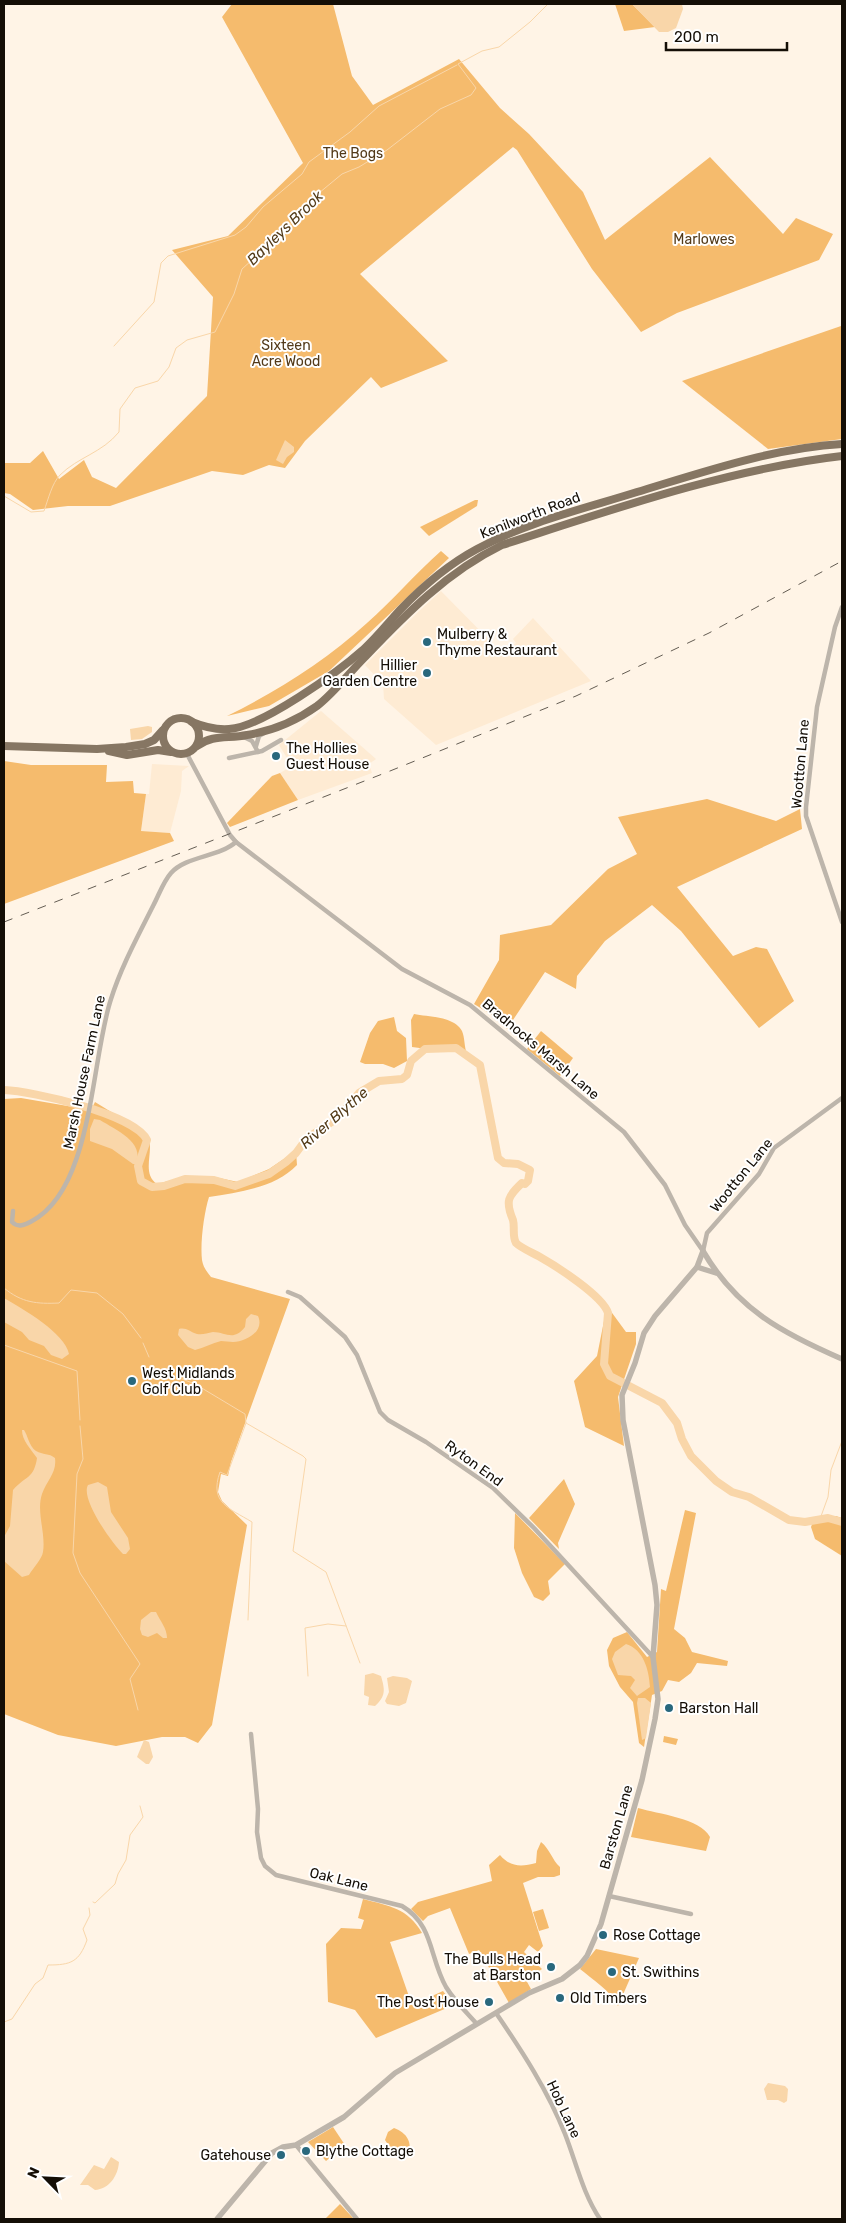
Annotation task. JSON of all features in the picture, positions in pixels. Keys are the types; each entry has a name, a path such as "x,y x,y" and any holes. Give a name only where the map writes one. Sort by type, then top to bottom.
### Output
{"highway":[{"name":"Kenilworth Road","path":"192,722 206,728 230,729 270,713 302,695 364,648 402,608 443,572 474,550 498,538 548,519 701,473 763,457 842,444"},
{"name":"Kenilworth Road","path":"196,746 211,738 242,736 269,730 293,720 318,705 434,589 478,557 502,545 703,484 773,466 842,456"},
{"path":"4,746 97,749 145,744 154,740 174,720 180,718 192,722 199,733 196,746 187,754 181,755 158,750 127,755 97,749"},
{"path":"164,730 163,742 170,752"}],"street":[{"name":"Wootton Lane","path":"842,607 835,627 817,707 806,816 842,922"},
{"name":"Kenilworth Road","path":"256,746 259,736 269,730"},
{"path":"242,736 252,741 258,752"},
{"path":"229,758 258,752 281,740"},
{"name":"Bradnocks Marsh Lane","path":"187,754 230,836 236,842 402,969 470,1005 624,1132 665,1185 694,1239 703,1251"},
{"name":"Marsh House Farm Lane","path":"13,1211 12,1222 16,1226 20,1226 47,1213 68,1182 86,1123 110,1002 115,986 168,878 178,868 226,849 236,842"},
{"name":"Wootton Lane","path":"694,1239 707,1233 759,1174 774,1148 842,1098"},
{"name":"Wootton Lane","path":"703,1251 707,1233"},
{"path":"703,1251 727,1287 758,1315 815,1347 842,1359"},
{"name":"Barston Lane","path":"217,2219 272,2153 283,2147 296,2145 344,2117 395,2073 476,2023 529,1993 562,1979 580,1965 593,1947 642,1780 658,1699 653,1657 657,1605 655,1585 623,1420 622,1395 641,1339 650,1322 697,1268 703,1251"},
{"path":"697,1268 716,1273"},
{"name":"Ryton End","path":"288,1292 300,1297 345,1337 357,1355 380,1412 388,1420 426,1442 493,1488 534,1528 653,1657"},
{"name":"Oak Lane","path":"251,1734 258,1809 257,1832 261,1858 265,1866 276,1875 402,1906 413,1912 423,1923 439,1972 447,1988 476,2023"},
{"path":"609,1896 691,1914"},
{"name":"Hob Lane","path":"496,2013 532,2069 564,2133 580,2178 600,2219"},
{"path":"296,2145 357,2219"}],"shaded area":[{"path":"632,4 682,4 683,9 676,28 668,32 659,32"},
{"path":"285,440 294,447 294,452 287,457 283,464 276,460"},
{"name":"Hillier Garden Centre","path":"441,591 503,654 516,643 513,639 533,618 591,681 436,745 384,699 383,684 365,665"},
{"path":"321,711 376,759 369,764 372,773 298,800 280,773 292,766 279,745"},
{"path":"152,727 152,732 142,739 131,740 130,729"},
{"path":"152,764 189,766 182,771 181,791 170,833 141,831 146,794 149,794"},
{"path":"94,1119 100,1120 114,1128 133,1143 138,1156 136,1164 133,1164 112,1149 90,1141 90,1129"},
{"path":"4,1298 52,1330 66,1346 69,1354 62,1359 51,1355 44,1346 29,1340 22,1332 4,1322"},
{"path":"251,1314 258,1316 259,1326 253,1335 243,1340 233,1342 221,1341 195,1350 188,1347 178,1335 179,1329 186,1329 199,1334 218,1332 229,1335 237,1334 245,1327 246,1319"},
{"path":"22,1430 24,1430 30,1444 36,1451 55,1458 55,1468 40,1501 44,1545 42,1555 29,1575 22,1577 4,1561 4,1537 10,1526 13,1490 31,1474 36,1465 37,1458 25,1441"},
{"path":"98,1482 107,1487 111,1512 128,1538 130,1549 126,1554 123,1554 98,1521 89,1500 88,1485"},
{"path":"151,1612 156,1612 165,1628 167,1638 163,1638 157,1633 148,1637 142,1635 140,1629 141,1620"},
{"path":"626,1644 637,1651 647,1668 650,1687 637,1696 630,1688 635,1680 631,1676 618,1675 612,1659 615,1652"},
{"path":"373,1673 381,1676 384,1689 383,1696 375,1706 368,1705 369,1697 364,1695 365,1675"},
{"path":"393,1676 407,1678 412,1681 406,1703 399,1706 387,1704 385,1701 389,1692 387,1678"},
{"path":"638,1698 645,1698 651,1703 646,1738 642,1740 637,1703"},
{"path":"144,1740 149,1742 153,1757 149,1764 146,1764 137,1757"},
{"path":"768,2083 785,2086 788,2089 787,2101 784,2103 778,2100 767,2100 764,2089"},
{"path":"111,2157 119,2162 117,2172 112,2181 105,2187 95,2190 88,2185 80,2185 94,2165 104,2169"}],"green space":[{"path":"232,4 333,4 352,76 373,105 459,59 500,108 529,134 583,192 605,240 710,157 783,234 796,218 833,234 819,260 677,313 641,332 592,269 517,150 513,147 360,274 448,361 381,388 371,377 305,441 285,468 269,465 243,475 212,471 110,506 68,506 33,510 10,494 4,493 4,463 30,463 43,451 59,479 84,460 92,477 116,488 207,396 213,297 172,250 228,236 303,163 222,17"},
{"path":"615,4 632,4 655,27 624,31"},
{"path":"841,326 842,439 768,449 682,381"},
{"path":"478,500 477,506 429,536 420,527"},
{"path":"441,551 449,558 329,671 269,706 227,716 283,686 335,650 377,614"},
{"path":"4,761 31,765 107,765 106,782 133,781 134,793 146,794 141,831 170,833 174,841 4,904"},
{"path":"280,773 298,800 230,827 227,823 272,776"},
{"path":"707,799 776,821 800,809 802,829 677,887 733,956 756,947 767,949 794,1001 759,1028 681,931 652,905 605,941 577,976 576,989 545,972 507,1029 492,1015 474,1004 499,960 500,935 551,925 608,869 637,854 618,817"},
{"path":"414,1014 453,1022 462,1031 467,1054 447,1048 412,1047 411,1020"},
{"path":"394,1017 397,1031 406,1038 407,1061 394,1068 383,1064 365,1064 360,1062 370,1033 378,1021"},
{"path":"541,1031 573,1058 560,1076 527,1049"},
{"name":"West Midlands Golf Club","path":"21,1098 91,1110 95,1102 147,1134 150,1147 150,1173 152,1179 157,1184 176,1179 210,1176 238,1182 269,1169 296,1152 297,1165 278,1179 256,1188 209,1197 204,1219 202,1260 204,1267 211,1277 290,1299 231,1462 228,1476 221,1474 218,1492 222,1501 247,1525 212,1725 198,1743 185,1737 162,1737 116,1746 58,1735 4,1714 4,1099"},
{"path":"607,1306 626,1332 636,1332 636,1344 618,1397 624,1446 585,1427 574,1381 597,1356"},
{"path":"564,1479 575,1504 558,1543 559,1549 529,1518"},
{"path":"685,1510 696,1513 674,1629 685,1638 692,1652 728,1661 727,1666 697,1663 691,1673 679,1682 668,1680 662,1691 652,1695 644,1747 639,1743 633,1702 620,1687 609,1666 607,1650 613,1638 627,1632 647,1657 657,1652 661,1589 666,1591"},
{"path":"515,1513 565,1564 548,1581 550,1594 543,1601 534,1597 522,1573 514,1548"},
{"path":"836,1516 842,1518 842,1556 815,1539 811,1527 815,1517"},
{"path":"664,1736 678,1739 676,1745 663,1742"},
{"path":"638,1808 697,1825 710,1837 706,1851 631,1837"},
{"path":"541,1842 560,1867 560,1875 538,1877 523,1883 543,1946 538,1952 529,1945 524,1952 542,1969 526,1980 531,1989 509,2003 479,1950 469,1954 450,1908 428,1916 423,1921 411,1909 418,1902 492,1881 489,1865 500,1855 508,1862 516,1865 536,1863 537,1851"},
{"path":"363,1899 389,1906 404,1913 411,1918 422,1933 390,1942 412,2005 443,1991 454,2005 376,2038 355,2010 328,2002 326,1944 341,1928 361,1929 364,1920 358,1918"},
{"path":"543,1909 549,1928 539,1931 533,1912"},
{"path":"596,1949 639,1958 618,2006 606,1990 580,1969"},
{"path":"333,2127 345,2145 326,2161 308,2142"},
{"path":"394,2128 408,2139 410,2146 408,2156 400,2156 391,2150 385,2140 388,2132"},
{"path":"340,2204 354,2219 325,2219"}],"waterway":[{"name":"Bayleys Brook","path":"4,496 31,512 44,511 57,478 74,464 105,445 119,432 120,409 135,388 158,381 169,367 176,348 187,340 215,332 234,294 242,269 284,231 319,193 342,174 359,167 387,150 440,109 471,95 476,88 458,64 482,51 499,47 530,22 548,4"},
{"path":"114,346 154,302 161,263 168,256 235,235 246,227 263,207 302,174 309,162 350,132 379,106 457,65"},
{"name":"River Blythe","path":"4,1090 58,1099 82,1106 124,1121 139,1130 147,1140 138,1166 141,1181 152,1187 164,1186 185,1179 214,1180 235,1186 269,1174 286,1162 296,1153 307,1138 338,1118 359,1093 379,1081 402,1079 407,1075 411,1061 425,1049 456,1048 480,1065 498,1158 504,1163 518,1164 530,1170 528,1181 525,1184 522,1183 509,1199 516,1243 567,1274 589,1290 604,1306 608,1313 604,1364 610,1376 662,1403 677,1423 682,1439 691,1456 716,1481 732,1492 749,1497 789,1520 805,1522 828,1518 842,1522"},
{"path":"4,1288 24,1300 44,1303 59,1303 71,1290 97,1293 123,1314 141,1338"},
{"path":"143,1343 149,1357"},
{"path":"4,1345 77,1371 80,1420"},
{"path":"182,1379 195,1384 245,1414 246,1423 306,1459 293,1551 326,1572 360,1663"},
{"path":"246,1423 227,1475 220,1472 217,1491 223,1503 252,1522 248,1620"},
{"path":"80,1426 83,1459 77,1474 73,1553 80,1573 140,1664 130,1679 138,1710"},
{"path":"820,1519 828,1497 831,1470 842,1441"},
{"path":"308,1676 305,1628 328,1624 346,1626"},
{"path":"93,1902 95,1903 115,1884 126,1860 130,1835 143,1817 140,1806"},
{"path":"4,2022 12,2019 35,1984 43,1978 48,1965 68,1963 77,1958 81,1953 87,1940 83,1929 90,1915 89,1908"}],"railway":[{"path":"4,922 576,696 709,633 842,561"}],"place":[{"name":"Mulberry & Thyme Restaurant","path":"427,642"},
{"name":"Hillier Garden Centre","path":"427,673"},
{"name":"The Hollies Guest House","path":"276,756"},
{"name":"West Midlands Golf Club","path":"132,1381"},
{"name":"Barston Hall","path":"669,1708"},
{"name":"Rose Cottage","path":"603,1935"},
{"name":"The Bulls Head at Barston","path":"551,1967"},
{"name":"St. Swithins","path":"612,1972"},
{"name":"Old Timbers","path":"560,1998"},
{"name":"The Post House","path":"489,2002"},
{"name":"Blythe Cottage","path":"306,2151"},
{"name":"Gatehouse","path":"281,2155"}],"park label":[{"name":"The Bogs","path":"353,153"},
{"name":"Marlowes","path":"704,239"},
{"name":"Sixteen Acre Wood","path":"286,354"}]}
